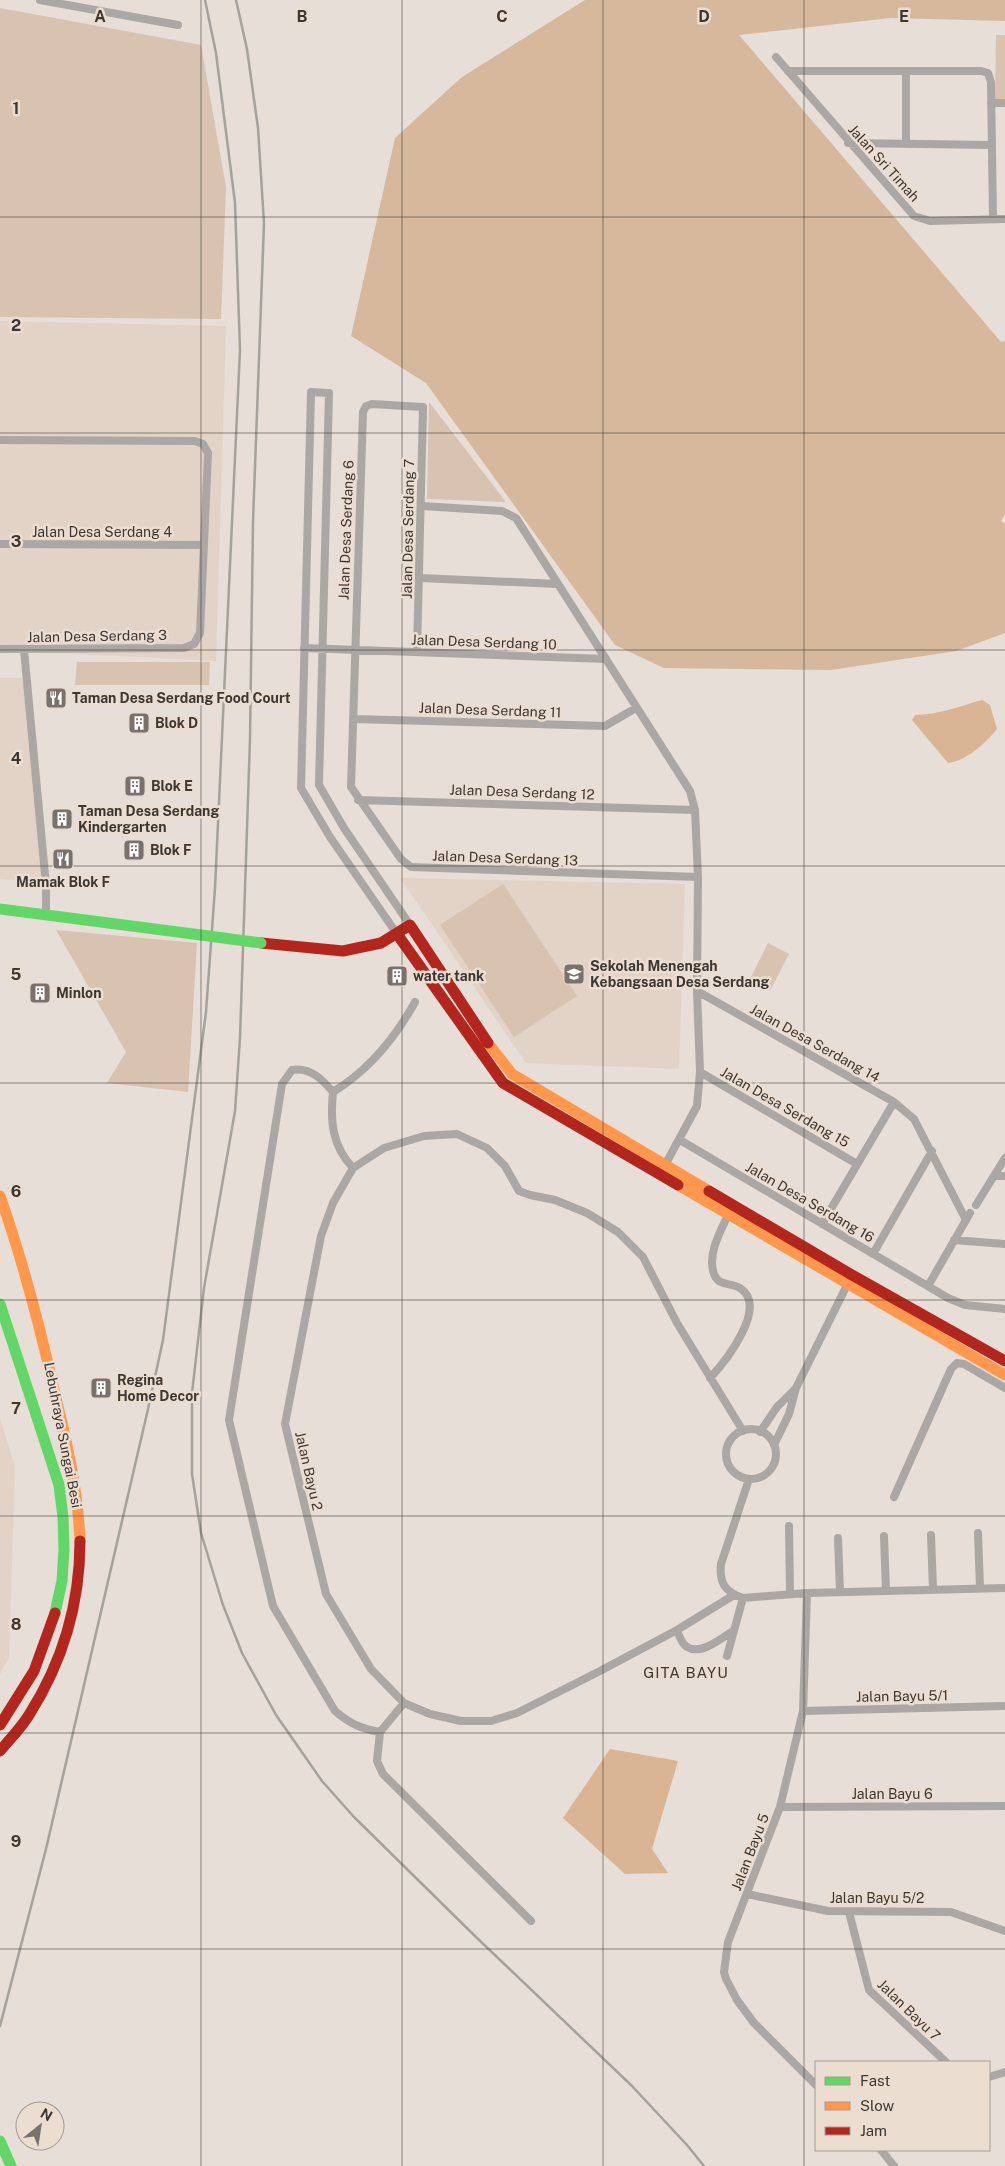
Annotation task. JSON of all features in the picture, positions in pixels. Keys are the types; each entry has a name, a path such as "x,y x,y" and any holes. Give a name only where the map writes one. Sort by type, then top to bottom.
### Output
{"main road":[{"path":"0,909 261,943 342,951 381,943 410,925 499,1059 512,1074 666,1164 849,1280 1005,1375"},
{"path":"397,934 503,1083 728,1215 1005,1361"},
{"name":"Lebuhraya Sungai Besi","path":"0,1196 10,1223 44,1345 75,1482 80,1550 75,1605 56,1668 28,1718 0,1751"},
{"path":"0,1239 8,1230 10,1223"},
{"name":"Lebuhraya Sungai Besi","path":"0,1304 59,1485 64,1552 55,1617 45,1650 31,1680 0,1725"},
{"path":"0,2141 12,2166"}],"street":[{"path":"40,0 178,25"},
{"name":"Jalan Sri Timah","path":"776,57 848,143 914,216 920,220 1005,219"},
{"path":"788,71 906,72 981,70 988,73 991,82 993,219"},
{"path":"906,72 906,144"},
{"path":"991,104 1005,103"},
{"path":"848,143 992,146"},
{"path":"397,934 330,837 301,788 311,392 329,393 319,785 344,828 410,925"},
{"name":"Jalan Desa Serdang 7","path":"363,412 366,406 372,404 423,407 417,652"},
{"name":"Jalan Desa Serdang 6","path":"352,786 353,719 358,650 363,412"},
{"path":"0,440 195,441 203,444 208,452 204,544"},
{"path":"422,506 502,511 510,513 516,518 690,791 695,810 698,877 697,991 700,1072 697,1106 660,1176"},
{"name":"Jalan Desa Serdang 4","path":"0,544 204,544"},
{"name":"Jalan Desa Serdang 3","path":"0,650 184,648 194,644 200,634 204,544"},
{"path":"420,578 557,584"},
{"name":"Jalan Desa Serdang 10","path":"304,648 606,659"},
{"path":"24,650 46,885 46,915"},
{"name":"Jalan Desa Serdang 11","path":"353,719 605,726 636,708"},
{"name":"Jalan Desa Serdang 13","path":"352,786 358,800 401,859 412,867 698,877"},
{"name":"Jalan Desa Serdang 12","path":"358,800 695,810"},
{"name":"Jalan Desa Serdang 14","path":"697,991 894,1102 914,1119 968,1217 954,1240"},
{"path":"333,1092 356,1078 381,1052 396,1033 415,1002"},
{"path":"380,1732 364,1729 347,1722 335,1711 274,1606 229,1420 282,1084 292,1070 300,1068 310,1072 324,1081 333,1092 331,1110 334,1136 341,1155 353,1168 384,1148 424,1136 457,1134 487,1148 505,1166 519,1190 530,1196 554,1200 587,1213 618,1232 643,1257 677,1323 742,1431"},
{"name":"Jalan Desa Serdang 15","path":"700,1072 857,1164"},
{"path":"822,1224 894,1102"},
{"name":"Jalan Desa Serdang 16","path":"680,1140 948,1298 965,1305 1005,1309"},
{"path":"873,1254 932,1151"},
{"path":"976,1205 1005,1158"},
{"name":"Jalan Bayu 2","path":"353,1168 333,1203 321,1236 286,1424 326,1594 371,1669 404,1703"},
{"path":"994,1176 1005,1176"},
{"path":"710,1378 737,1343 749,1312 745,1292 731,1284 725,1285 718,1281 714,1273 715,1244 728,1215"},
{"path":"928,1286 954,1240 1005,1244"},
{"path":"774,1445 789,1414 796,1388 849,1280"},
{"path":"894,1497 951,1368 957,1363 964,1364 1005,1388"},
{"path":"760,1432 777,1407 796,1388"},
{"path":"742,1431 760,1432 771,1439 774,1445 776,1459 769,1472 757,1479 737,1475 732,1470 726,1457 730,1442 742,1431"},
{"path":"750,1479 721,1564 720,1579 725,1588 734,1595 743,1598 807,1593 1005,1588"},
{"path":"789,1526 790,1594"},
{"path":"978,1533 980,1588"},
{"path":"931,1535 933,1590"},
{"path":"884,1536 886,1591"},
{"path":"838,1538 840,1592"},
{"name":"Jalan Bayu 5","path":"807,1593 803,1711 780,1807 728,1942 725,1958 726,1979 737,2000 754,2024 815,2084"},
{"path":"531,1921 383,1774 377,1761 376,1746 380,1732 404,1703 430,1714 460,1721 491,1720 517,1713 676,1630 734,1595"},
{"path":"727,1656 743,1598"},
{"path":"676,1630 686,1646 692,1649 702,1649 734,1630"},
{"name":"Jalan Bayu 5/1","path":"803,1711 1003,1706"},
{"name":"Jalan Bayu 6","path":"780,1807 1005,1806"},
{"name":"Jalan Bayu 5/2","path":"747,1894 816,1910 849,1912 910,1910 951,1912 1005,1930"},
{"name":"Jalan Bayu 7","path":"849,1912 869,1990 945,2061"},
{"path":"990,2077 1005,2072"},
{"path":"882,2151 894,2166"}],"shaded area":[{"path":"585,0 1005,0 1005,21 890,18 739,35 1001,342 1005,341 1005,514 1001,521 1005,524 1005,633 956,651 831,670 664,668 615,645 426,383 351,336 395,138 462,77"},
{"path":"0,8 201,45 226,187 221,319 0,317"},
{"path":"996,35 1005,35 1005,100 995,100"},
{"path":"0,321 226,326 216,661 0,650"},
{"path":"429,402 506,502 427,499"},
{"path":"77,662 210,662 209,685 75,685"},
{"path":"0,678 23,678 42,882 0,879"},
{"path":"982,700 990,705 997,729 988,740 955,762 948,763 912,720 915,715 941,712"},
{"name":"Sekolah Menengah Kebangsaan Desa Serdang","path":"400,878 685,884 679,1069 526,1063"},
{"path":"503,884 577,996 514,1037 440,925"},
{"path":"56,930 197,943 188,1092 107,1083 126,1052"},
{"path":"768,943 789,954 770,991 749,981"},
{"path":"0,1418 15,1467 9,1658 0,1674"},
{"path":"610,1749 678,1761 652,1849 668,1873 625,1874 563,1818"}],"railway":[{"path":"0,2026 46,1849 163,1340 206,1012 215,888 240,350 235,203 216,53 205,0"},
{"path":"236,0 247,49 258,128 264,223 253,521 250,739 240,1038 235,1111 204,1288 192,1393 192,1474 201,1533 223,1605 242,1653 276,1715 322,1781 354,1817 632,2086 704,2166"}],"traffic: fast":[{"path":"0,909 201,935"},
{"path":"201,935 261,943"},
{"path":"0,1304 59,1485 63,1517 64,1550 62,1581 55,1613"},
{"path":"0,2141 11,2166"}],"traffic: slow":[{"path":"488,1043 512,1074 709,1191"},
{"path":"678,1185 1005,1375"},
{"path":"0,1196 30,1294 64,1430 74,1485 80,1541"}],"traffic: jam":[{"path":"261,943 343,951 381,943 410,925 488,1043"},
{"path":"397,934 503,1083 678,1185"},
{"path":"709,1191 852,1275 1005,1361"},
{"path":"0,1751 29,1715 41,1695 60,1653 73,1610 77,1587 80,1541"},
{"path":"0,1725 34,1671 55,1613"}],"place":[{"name":"Taman Desa Serdang Food Court","path":"56,698"},
{"name":"Blok D","path":"139,723"},
{"name":"Blok E","path":"135,786"},
{"name":"Taman Desa Serdang Kindergarten","path":"62,819"},
{"name":"Blok F","path":"134,850"},
{"name":"Mamak Blok F","path":"63,859"},
{"name":"Sekolah Menengah Kebangsaan Desa Serdang","path":"574,974"},
{"name":"water tank","path":"397,976"},
{"name":"Minlon","path":"40,993"},
{"name":"Regina Home Decor","path":"101,1388"}],"district":[{"name":"GITA BAYU","path":"686,1672"}]}
